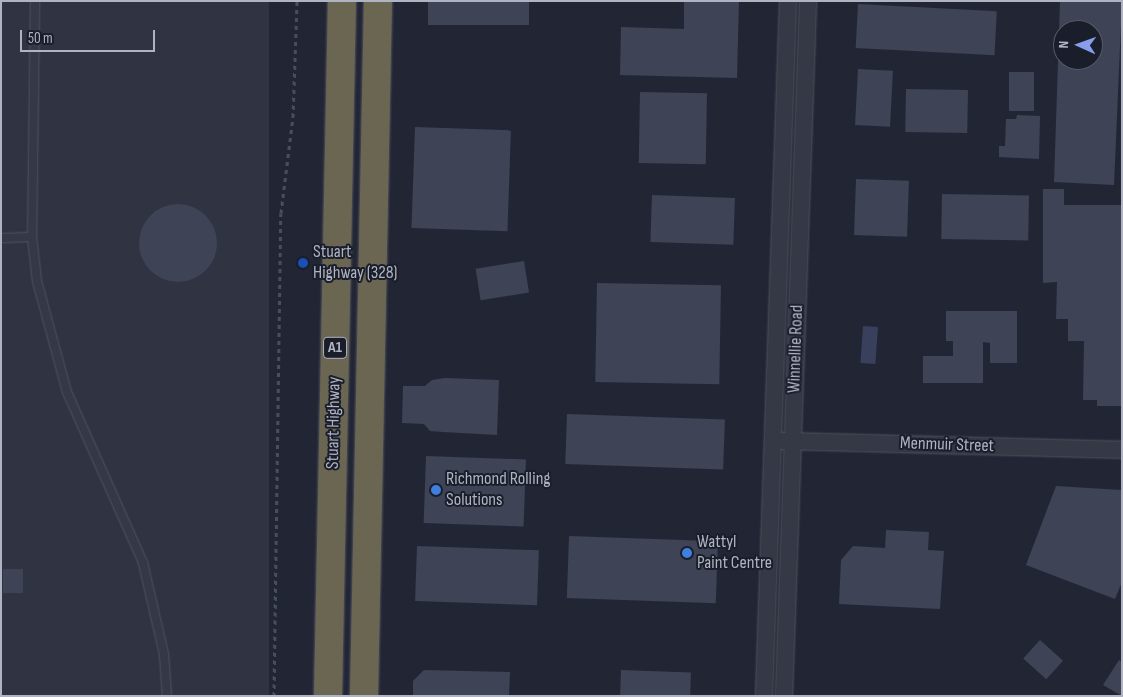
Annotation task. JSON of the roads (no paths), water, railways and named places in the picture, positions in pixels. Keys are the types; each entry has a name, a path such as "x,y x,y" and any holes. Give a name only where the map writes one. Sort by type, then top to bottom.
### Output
{"highway":[{"name":"Stuart Highway","path":"328,696 342,1"},
{"name":"Stuart Highway","path":"364,696 378,1"}],"street":[{"name":"Winnellie Road","path":"764,696 788,1"},
{"name":"Winnellie Road","path":"784,696 808,1"},
{"name":"Menmuir Street","path":"773,440 1122,450"}],"lane":[{"path":"35,1 32,237 46,321 67,392 143,563 164,654 167,696"},
{"path":"1,238 32,237"}],"water":[{"path":"863,326 878,327 875,364 860,363"}],"place":[{"name":"Stuart Highway (328)","path":"303,263"},
{"name":"Richmond Rolling Solutions","path":"436,490"},
{"name":"Wattyl Paint Centre","path":"687,553"}]}
